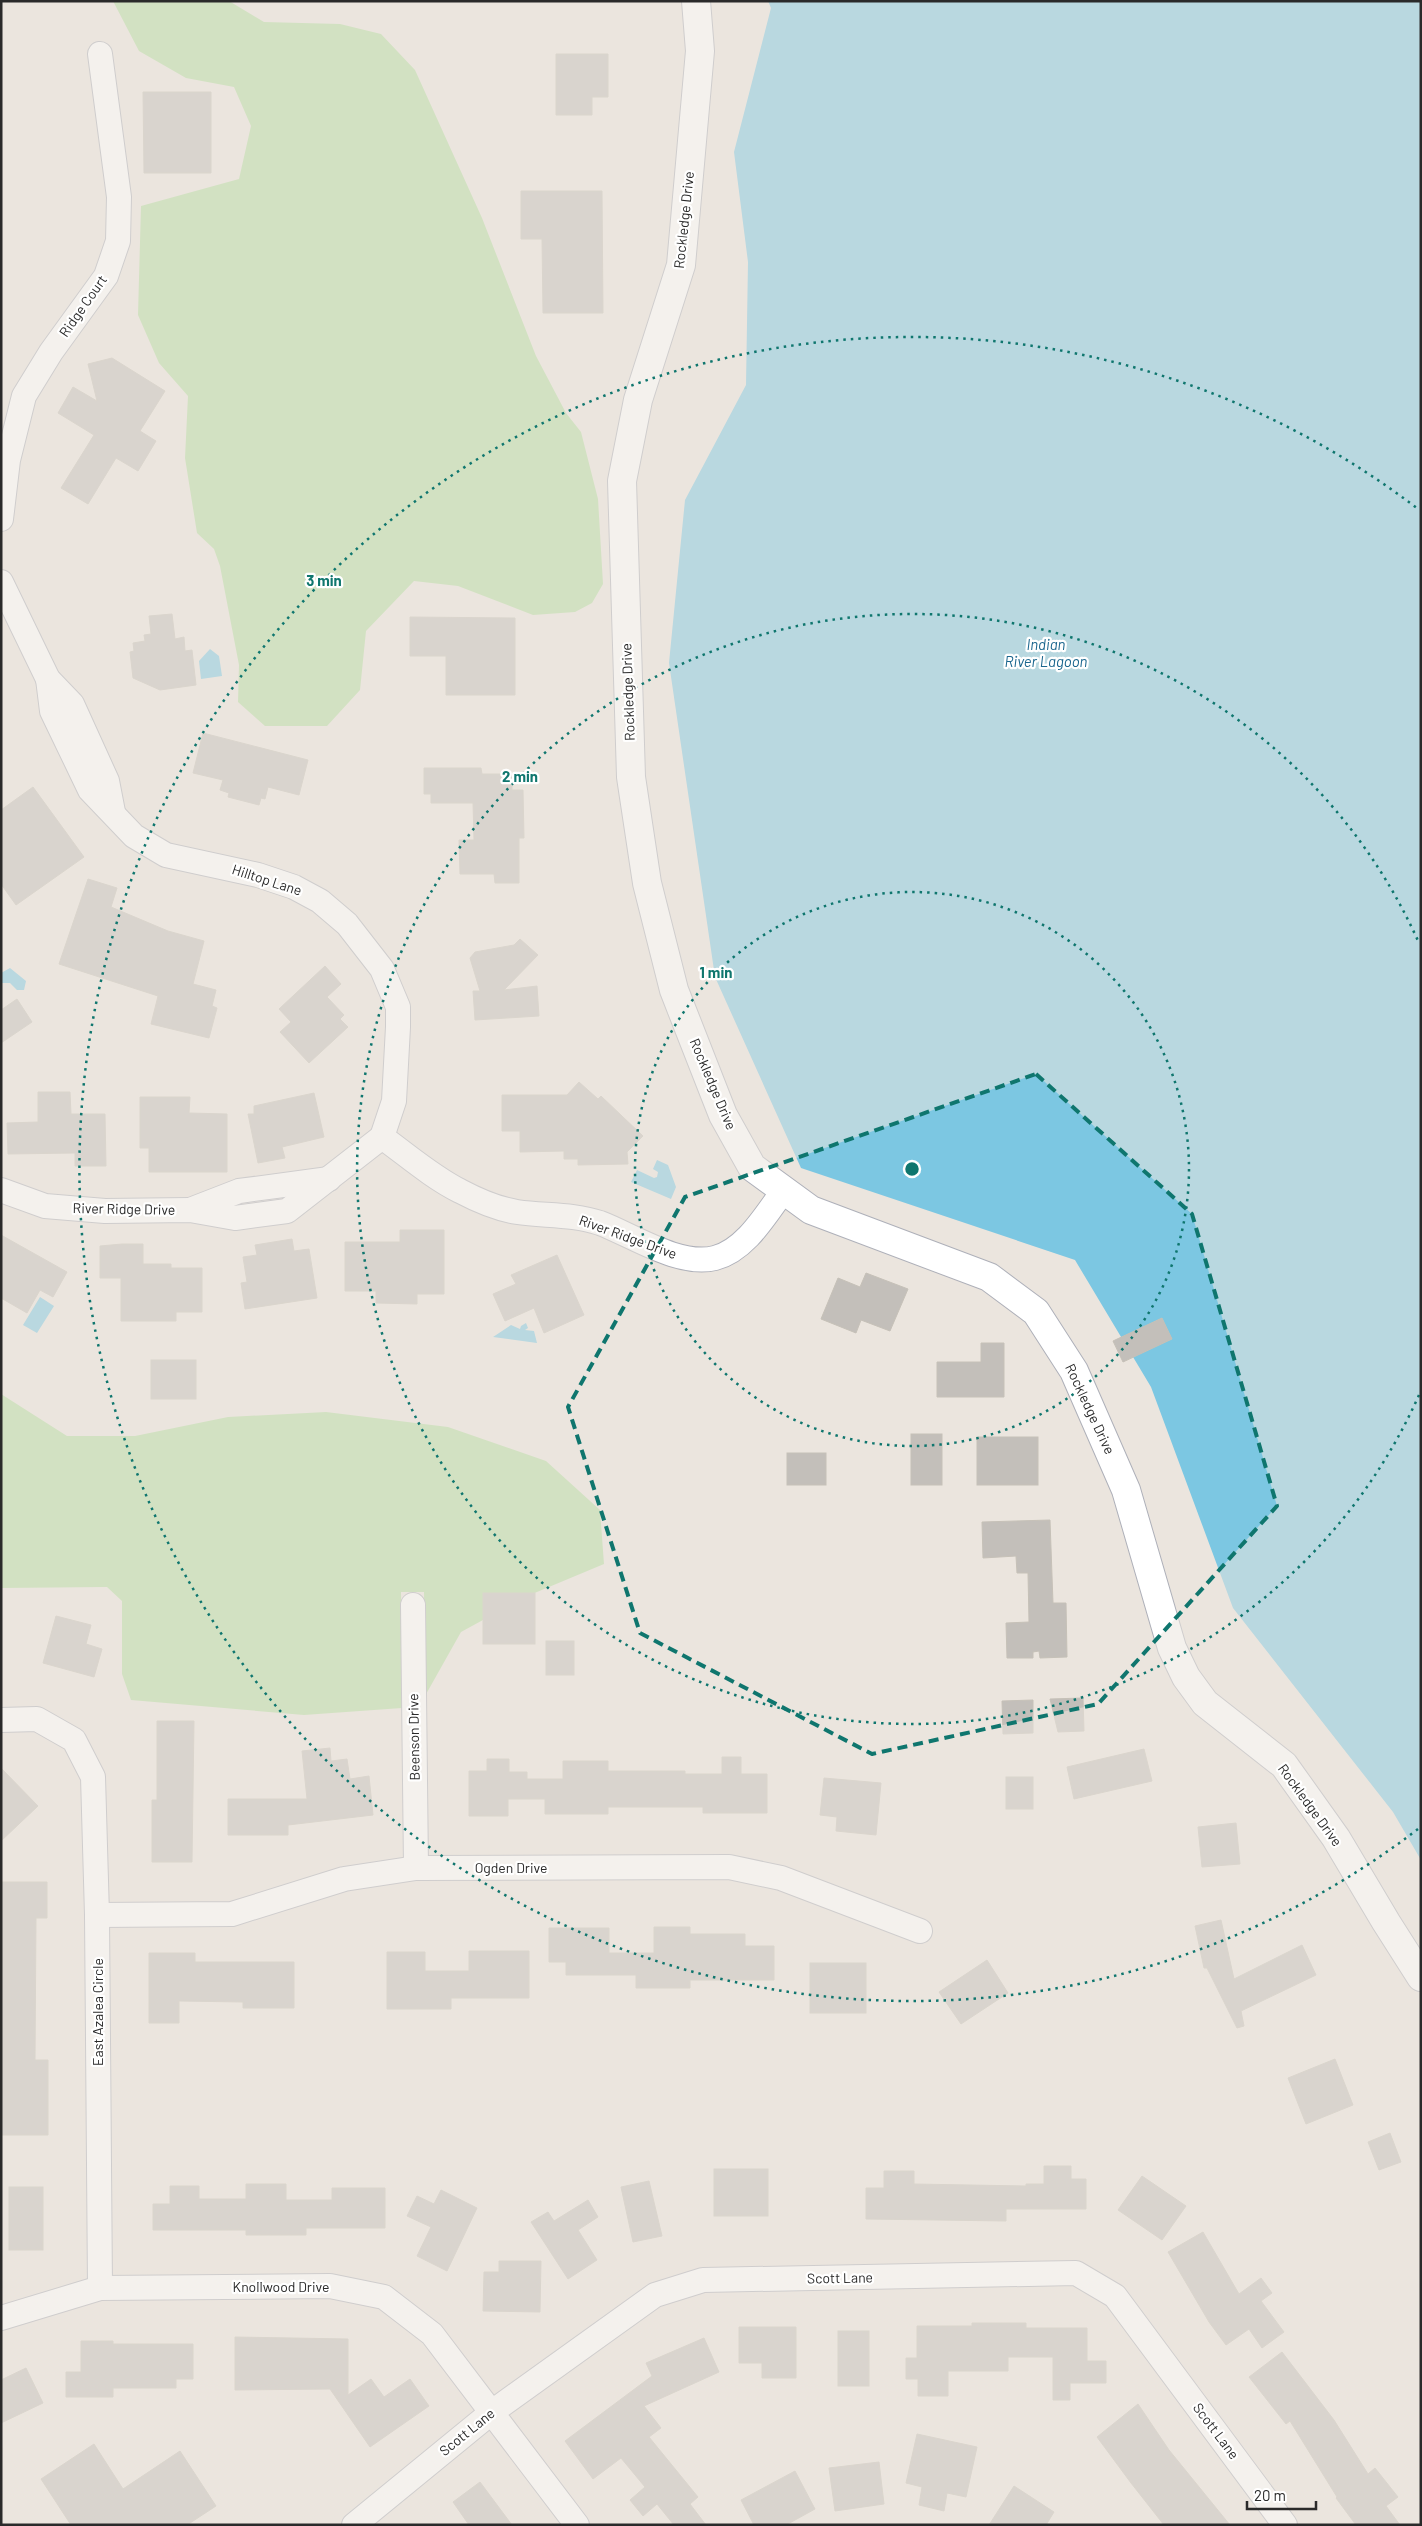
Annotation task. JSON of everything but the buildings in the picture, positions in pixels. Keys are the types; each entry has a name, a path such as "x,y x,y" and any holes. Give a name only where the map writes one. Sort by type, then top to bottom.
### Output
{"street":[{"name":"Rockledge Drive","path":"696,1 700,51 681,265 638,400 622,481 631,777 647,883 674,990 723,1115 752,1167 811,1210 990,1277 1036,1312 1074,1371 1126,1490 1172,1648 1186,1677 1205,1703 1284,1765 1336,1838 1421,1977"},
{"name":"Ridge Court","path":"1,519 8,460 24,396 51,352 106,276 118,241 120,197 100,54"},
{"name":"Hilltop Lane","path":"1,582 48,679 72,704 107,781 113,812 134,836 166,855 258,874 294,887 320,901 347,924 382,969 398,1007 394,1101 382,1136"},
{"name":"River Ridge Drive","path":"1,1190 45,1206 104,1212 190,1210 235,1218 287,1211 382,1136 437,1178 489,1204 516,1212 572,1216 598,1223 657,1248 690,1259 714,1258 741,1245 784,1190"},
{"name":"Beenson Drive","path":"413,1605 416,1868"},
{"name":"East Azalea Circle","path":"1,1720 37,1719 74,1740 93,1777 97,1915 100,2288"},
{"name":"Ogden Drive","path":"97,1915 232,1914 344,1879 416,1868 729,1867 781,1878 920,1932"},
{"name":"Scott Lane","path":"354,2525 492,2412 655,2295 703,2280 1076,2273 1115,2296 1285,2525"},
{"name":"Knollwood Drive","path":"1,2318 100,2288 330,2286 384,2297 432,2334 577,2525"}],"highlighted area":[{"path":"1036,1074 1192,1214 1277,1506 1098,1704 872,1754 640,1633 568,1407 685,1197"}],"green space":[{"path":"113,1 229,1 264,22 340,24 381,34 415,70 482,218 536,356 566,413 581,432 598,499 603,584 592,603 575,612 533,615 458,586 414,581 366,631 360,690 327,726 265,726 238,702 239,665 220,566 214,549 197,533 185,458 188,396 159,363 138,315 141,206 239,179 251,126 234,87 186,78 139,51"},
{"path":"1,1394 67,1436 135,1436 228,1417 326,1412 448,1427 546,1461 600,1510 604,1564 525,1597 461,1632 425,1696 424,1592 401,1592 402,1708 304,1715 131,1700 122,1674 122,1601 107,1587 1,1588"}],"water":[{"name":"Indian River Lagoon","path":"768,1 1421,1 1421,1860 1393,1812 1233,1608 1151,1387 1075,1260 801,1168 715,977 669,663 685,500 746,385 748,262 734,152 771,8"},
{"path":"210,649 219,656 222,676 201,679 199,661"},
{"path":"10,968 26,981 24,990 17,990 10,983 1,983 1,973"},
{"path":"657,1160 668,1165 676,1187 671,1199 631,1182 637,1170 654,1178 657,1177 658,1172 653,1169"},
{"path":"40,1297 54,1306 37,1333 23,1325"},
{"path":"526,1323 528,1328 525,1330 534,1331 537,1343 493,1337 511,1325 520,1329"}]}
